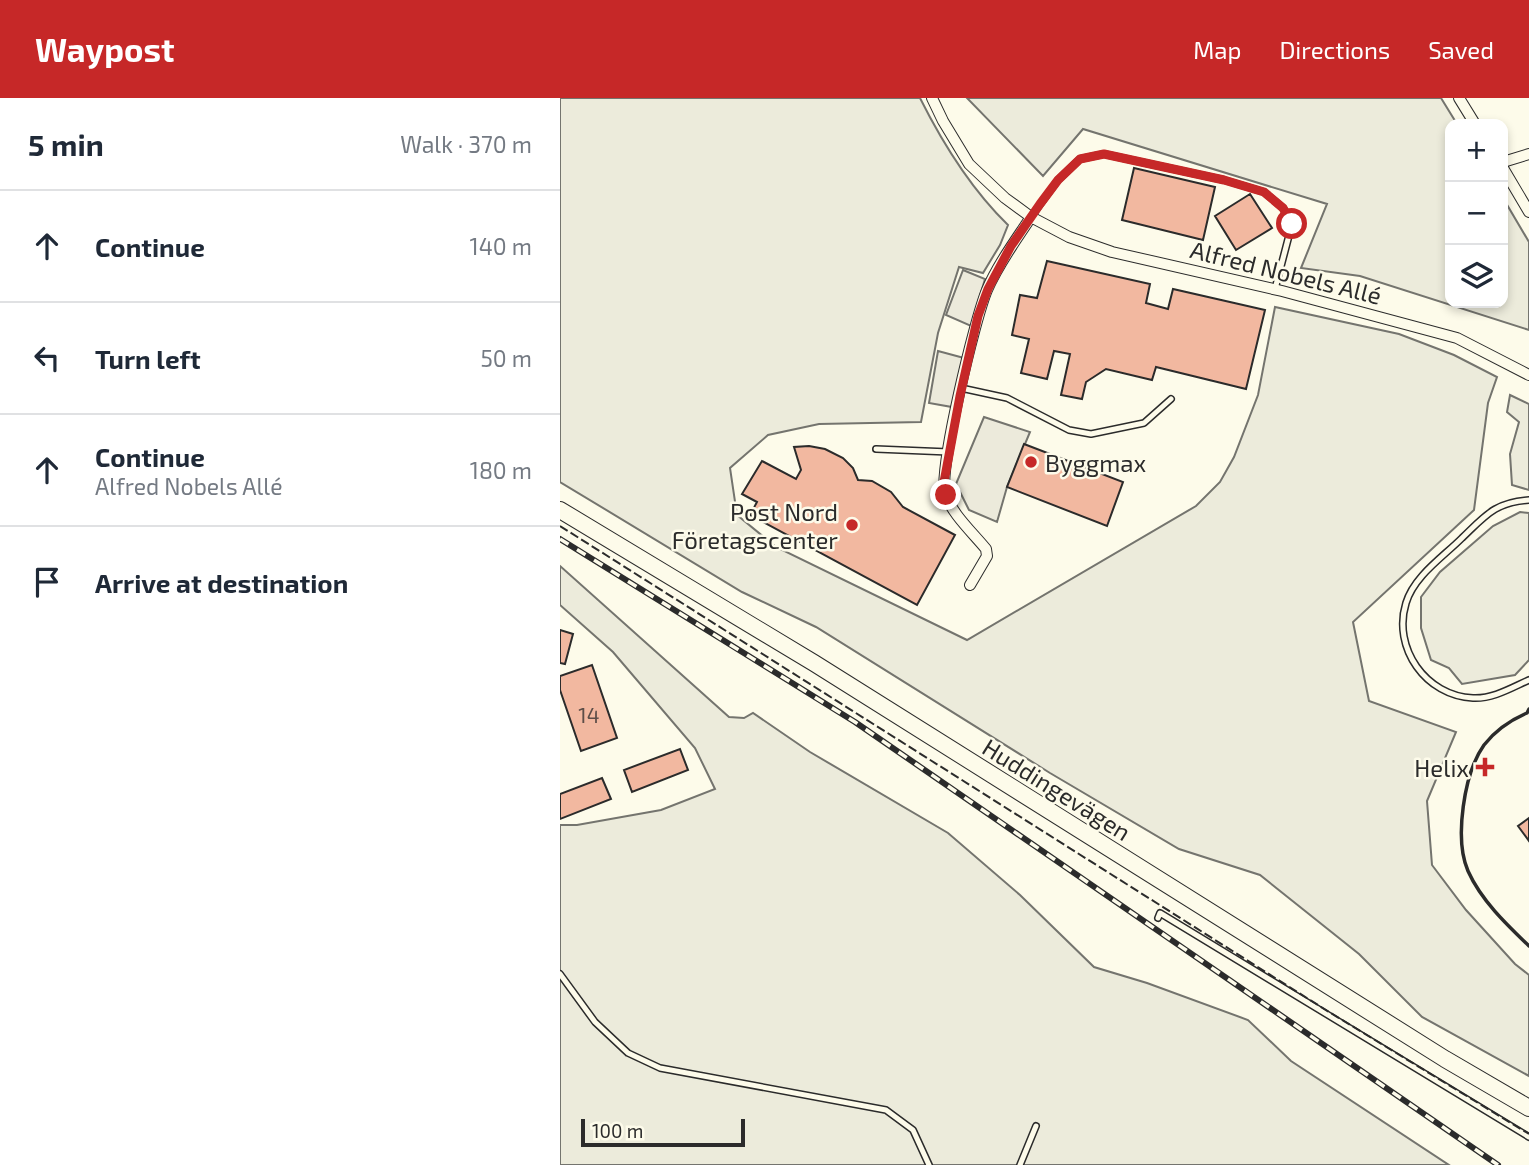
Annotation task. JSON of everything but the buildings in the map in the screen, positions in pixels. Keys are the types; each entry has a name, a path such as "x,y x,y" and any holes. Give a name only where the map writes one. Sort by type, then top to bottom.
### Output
{"main road":[{"name":"Huddingevägen","path":"560,510 814,663 1445,1059 1529,1108"}],"street":[{"name":"Alfred Nobels Allé","path":"932,98 969,164 1005,198 1031,217 1069,237 1112,251 1275,289 1457,338 1529,375"},
{"path":"1459,98 1472,119"},
{"path":"1508,160 1529,154"},
{"path":"1508,176 1529,212"},
{"path":"970,585 987,556 986,549 955,510 946,495 944,482 961,388 978,316 988,289 1031,217"}],"lane":[{"path":"1031,217 1058,180 1080,159 1104,154 1251,188 1264,192 1283,208 1292,224 1275,289"},
{"path":"961,388 1007,398 1069,430 1091,434 1144,423 1171,399"},
{"path":"876,449 949,452"},
{"path":"1529,500 1510,501 1492,509 1417,582 1406,602 1403,622 1405,643 1413,663 1425,678 1441,690 1457,696 1493,696 1529,680"},
{"path":"1158,918 1160,913 1529,1137"},
{"path":"560,975 595,1022 628,1053 660,1068 886,1110 913,1130 929,1165"},
{"path":"1020,1165 1036,1126"}],"shaded area":[{"path":"560,98 920,98 959,165 1008,225 1000,245 983,273 959,267 938,333 921,422 819,424 768,435 730,468 737,515 776,547 967,640 1196,506 1220,482 1234,457 1258,395 1275,307 1399,334 1454,355 1497,377 1488,403 1474,510 1353,622 1369,701 1456,732 1427,801 1432,865 1466,910 1515,964 1529,975 1529,1076 1422,1017 1359,954 1260,875 1179,849 1050,773 816,627 742,592 560,482"},
{"path":"967,98 1441,98 1454,119 1445,119 1445,303 1360,276 1301,268 1327,204 1083,129 1043,176"},
{"path":"1508,206 1529,242 1529,330 1460,308 1508,308"},
{"path":"963,270 985,279 971,326 946,315"},
{"path":"938,351 964,358 952,407 929,403"},
{"path":"1510,395 1529,404 1529,490 1512,485 1510,454 1519,422 1507,412"},
{"path":"984,417 1030,432 1007,487 997,522 969,510 956,484"},
{"path":"1520,512 1529,513 1529,660 1515,675 1462,684 1449,668 1431,660 1421,628 1421,597 1440,572 1493,526"},
{"path":"560,566 729,717 744,718 753,713 810,752 948,833 1020,895 1094,967 1147,983 1248,1020 1291,1061 1449,1165 560,1165 560,825 577,825 661,810 715,789 695,748 613,652 560,605"}],"railway":[{"path":"560,539 855,722 1498,1165"}],"fence":[{"path":"560,526 1329,1012 1529,1134"}],"wall":[{"path":"1529,709 1527,713 1498,731 1477,757 1466,789 1462,824 1464,858 1473,882 1495,911 1529,946"}],"place":[{"name":"Byggmax","path":"1031,462"},
{"name":"Post Nord Företagscenter","path":"852,525"},
{"name":"Helix","path":"1485,767"}],"route":[{"path":"946,495 944,482 960,396 978,316 988,289 1011,246 1040,204 1058,180 1080,159 1104,154 1224,180 1264,192 1283,208 1292,224"}]}
